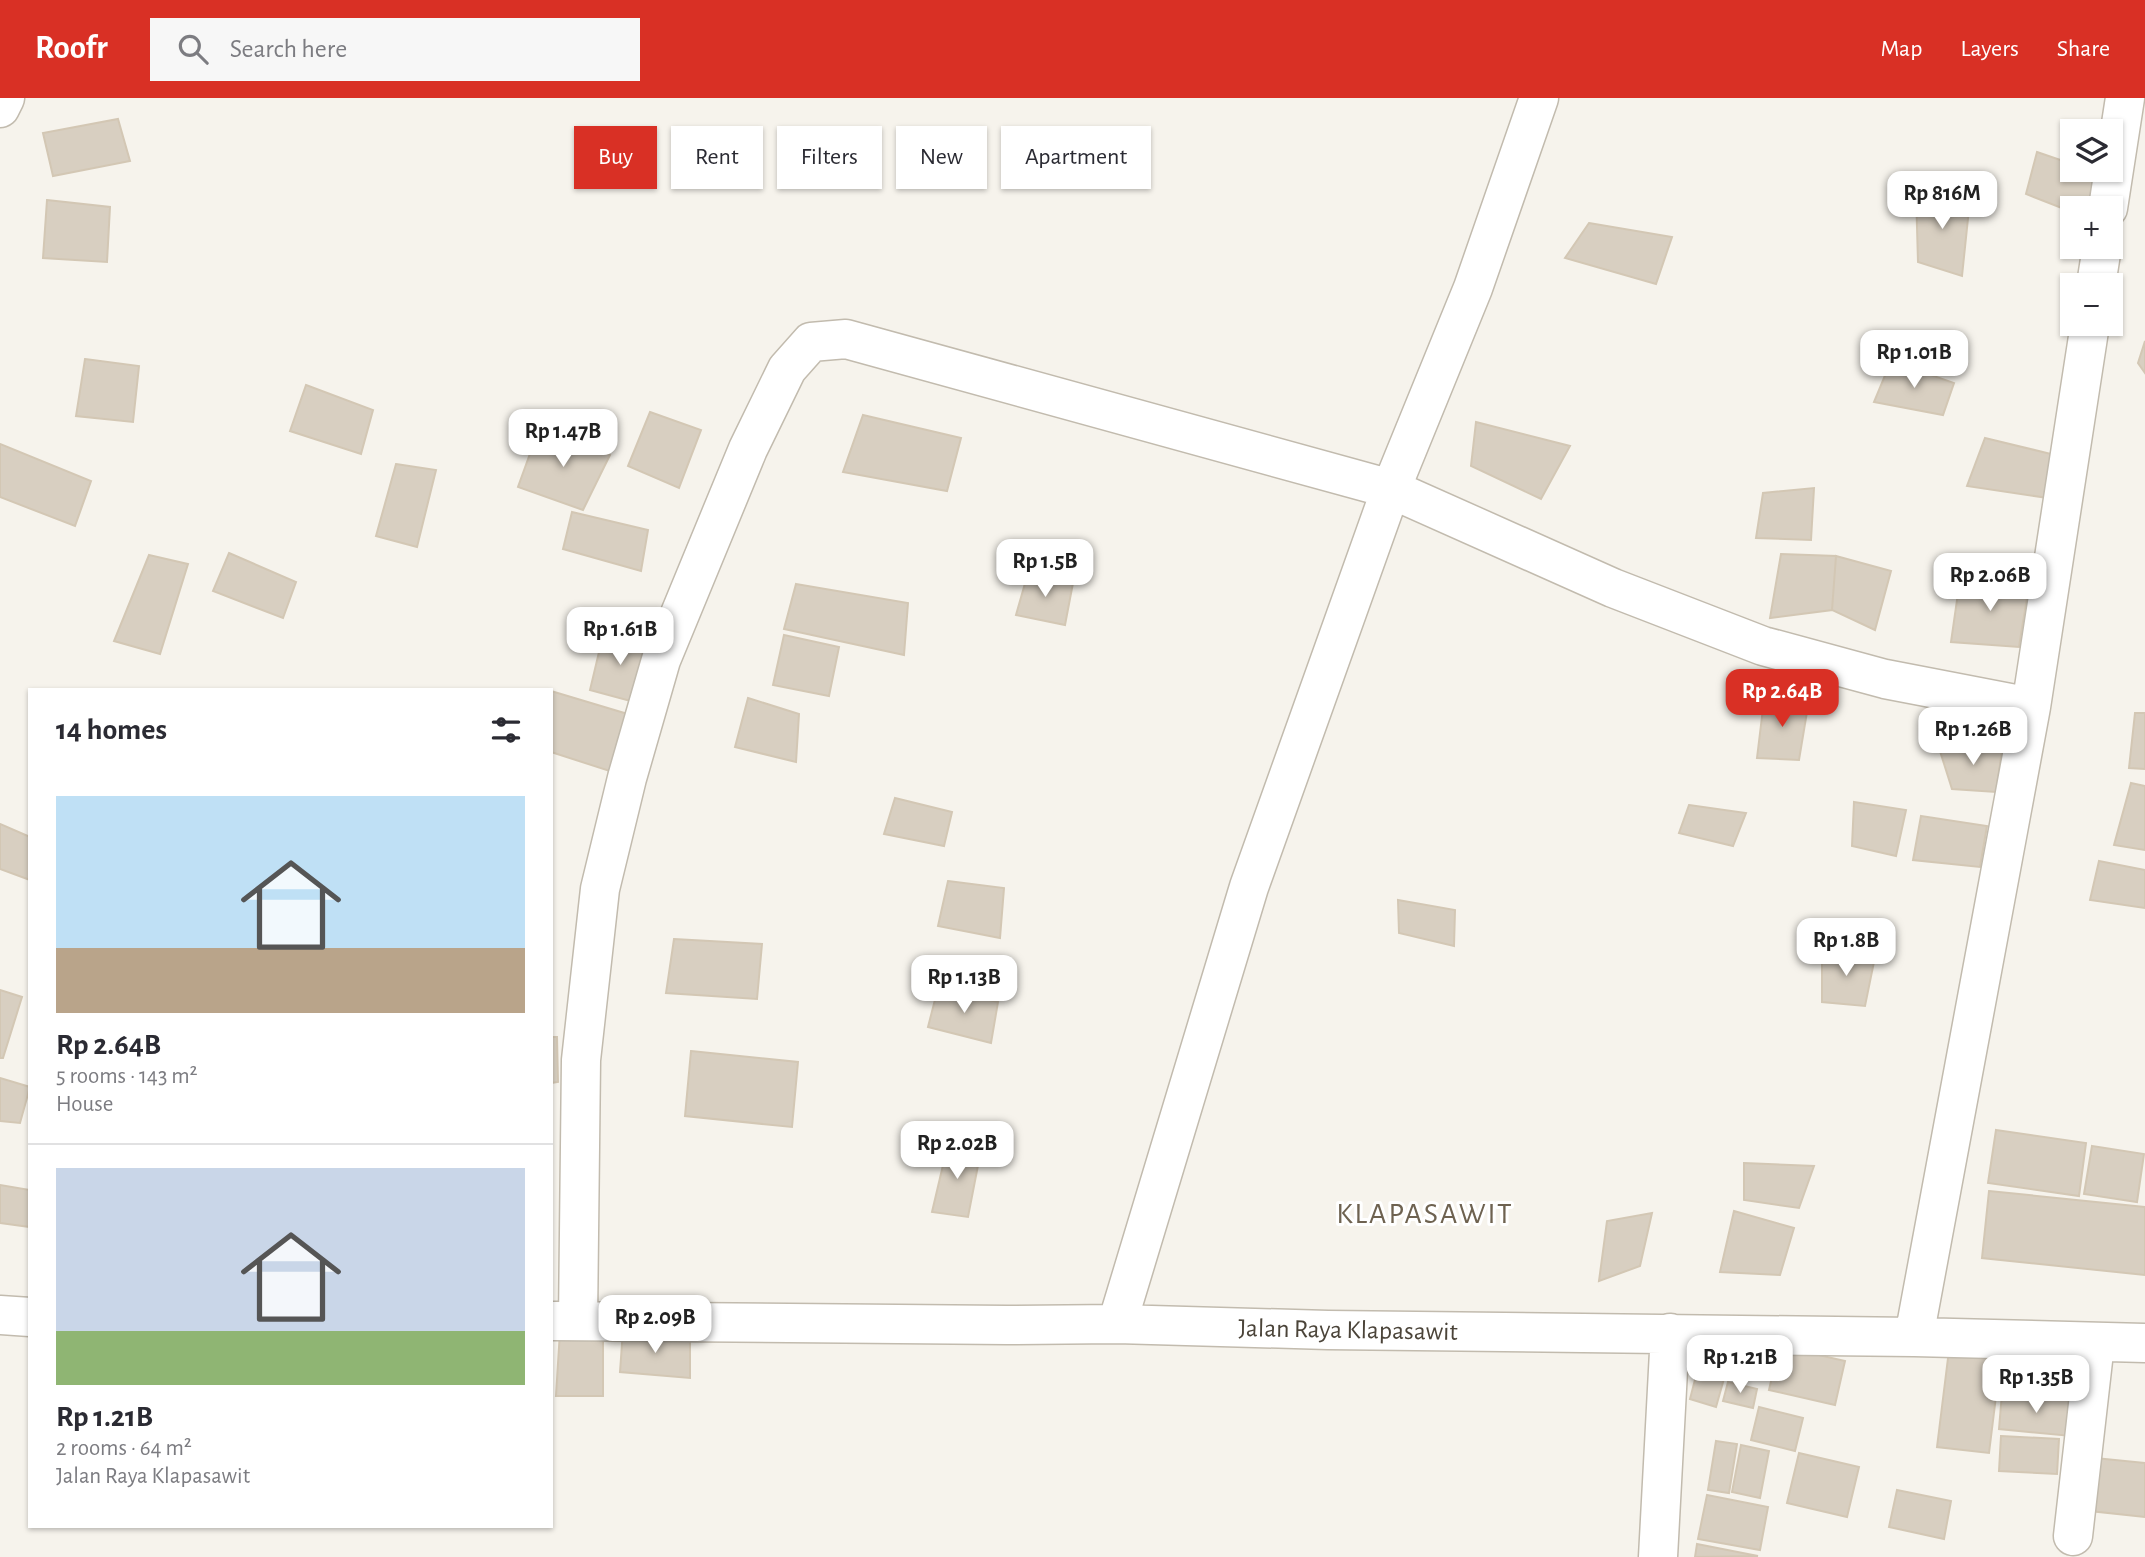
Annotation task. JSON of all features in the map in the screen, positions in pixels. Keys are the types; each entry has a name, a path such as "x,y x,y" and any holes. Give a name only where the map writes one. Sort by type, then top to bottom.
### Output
{"street":[{"path":"0,108 5,98"},
{"path":"1117,1324 1249,887 1391,489 1473,288 1539,98"},
{"path":"2110,196 2125,98"},
{"path":"1914,1337 2031,707 2088,336"},
{"path":"565,1321 582,1060 600,889 627,778 661,660 748,449 787,369 811,342 846,339 1391,489 1613,588 1763,646 1885,679 2031,707"},
{"path":"0,1315 28,1317"},
{"name":"Jalan Raya Klapasawit","path":"565,1321 1117,1324 2145,1343"},
{"path":"1658,1557 1670,1333"},
{"path":"2073,1536 2095,1343"}],"building":[{"path":"118,119 130,161 53,176 43,133"},
{"path":"2037,152 2060,160 2060,182 2096,182 2092,196 2060,196 2060,207 2026,194"},
{"path":"1916,192 1970,199 1962,276 1918,262"},
{"path":"47,200 110,207 107,262 43,258"},
{"path":"1589,223 1672,237 1656,284 1565,258"},
{"path":"2145,341 2145,373 2138,363"},
{"path":"85,359 139,366 133,422 76,416"},
{"path":"1891,361 1954,383 1943,415 1874,402"},
{"path":"306,385 373,410 361,454 290,431"},
{"path":"650,412 701,430 679,488 628,466"},
{"path":"863,415 961,438 947,491 843,472"},
{"path":"1476,422 1570,446 1541,499 1471,466"},
{"path":"540,426 610,455 583,510 518,487"},
{"path":"1985,438 2051,454 2048,498 1967,486"},
{"path":"0,444 91,481 75,526 0,497"},
{"path":"396,464 436,470 417,547 376,536"},
{"path":"1814,488 1811,540 1756,538 1763,493"},
{"path":"572,512 648,530 641,571 563,549"},
{"path":"229,553 296,582 283,618 213,591"},
{"path":"1781,554 1836,556 1832,610 1770,618"},
{"path":"149,555 188,564 160,654 114,641"},
{"path":"1836,556 1891,571 1875,630 1832,610"},
{"path":"1028,573 1073,583 1065,625 1016,615"},
{"path":"1960,579 2029,585 2019,647 1951,642"},
{"path":"796,584 908,603 904,655 784,629"},
{"path":"604,631 650,643 638,703 590,690"},
{"path":"784,635 839,647 829,696 773,685"},
{"path":"553,692 631,715 616,773 553,753"},
{"path":"1765,692 1808,706 1799,760 1757,758"},
{"path":"748,698 799,714 796,762 735,747"},
{"path":"2135,713 2145,713 2145,769 2129,768"},
{"path":"2003,743 1996,792 1952,789 1939,748"},
{"path":"2131,783 2145,786 2145,850 2114,845"},
{"path":"895,798 952,812 944,846 884,834"},
{"path":"1854,802 1906,810 1896,856 1852,846"},
{"path":"1689,805 1746,813 1733,846 1679,833"},
{"path":"1921,816 1987,826 1980,867 1913,860"},
{"path":"0,824 28,836 28,879 0,869"},
{"path":"2099,861 2145,870 2145,908 2090,900"},
{"path":"948,881 1004,888 1000,938 938,926"},
{"path":"1398,900 1455,910 1454,946 1399,933"},
{"path":"674,939 762,944 757,999 666,993"},
{"path":"1822,952 1875,957 1865,1006 1822,1002"},
{"path":"938,988 998,1002 991,1043 928,1027"},
{"path":"0,990 22,997 3,1058 0,1058"},
{"path":"553,1037 557,1037 558,1082 553,1083"},
{"path":"691,1051 798,1062 792,1127 685,1116"},
{"path":"0,1078 28,1086 20,1123 0,1121"},
{"path":"1996,1130 2086,1143 2079,1196 1988,1183"},
{"path":"948,1144 981,1150 968,1217 932,1212"},
{"path":"2092,1146 2144,1154 2137,1202 2084,1194"},
{"path":"1744,1163 1814,1166 1799,1208 1744,1200"},
{"path":"0,1185 28,1190 28,1227 0,1223"},
{"path":"1989,1191 2145,1207 2145,1275 1982,1258"},
{"path":"1734,1211 1794,1228 1780,1275 1720,1272"},
{"path":"1652,1213 1640,1266 1599,1281 1607,1221"},
{"path":"623,1330 690,1340 690,1378 620,1372"},
{"path":"560,1331 603,1334 603,1396 556,1396"},
{"path":"1779,1346 1845,1361 1835,1405 1769,1390"},
{"path":"1949,1350 2001,1356 1989,1453 1937,1447"},
{"path":"2016,1351 2084,1360 2079,1394 2011,1384"},
{"path":"1700,1360 1727,1368 1716,1407 1690,1399"},
{"path":"1728,1382 1757,1389 1753,1408 1723,1401"},
{"path":"2002,1393 2074,1401 2071,1436 1999,1429"},
{"path":"1759,1407 1803,1418 1795,1451 1751,1440"},
{"path":"2001,1436 2059,1439 2057,1474 1999,1471"},
{"path":"1716,1441 1737,1444 1729,1493 1708,1490"},
{"path":"1741,1445 1769,1451 1760,1498 1732,1492"},
{"path":"1799,1453 1859,1467 1847,1517 1787,1503"},
{"path":"2095,1458 2145,1463 2145,1517 2090,1511"},
{"path":"1897,1490 1951,1501 1944,1539 1889,1527"},
{"path":"1707,1495 1768,1507 1760,1550 1698,1539"},
{"path":"1697,1544 1758,1556 1695,1557"}],"district":[{"name":"KLAPASAWIT","path":"1425,1213"}]}
